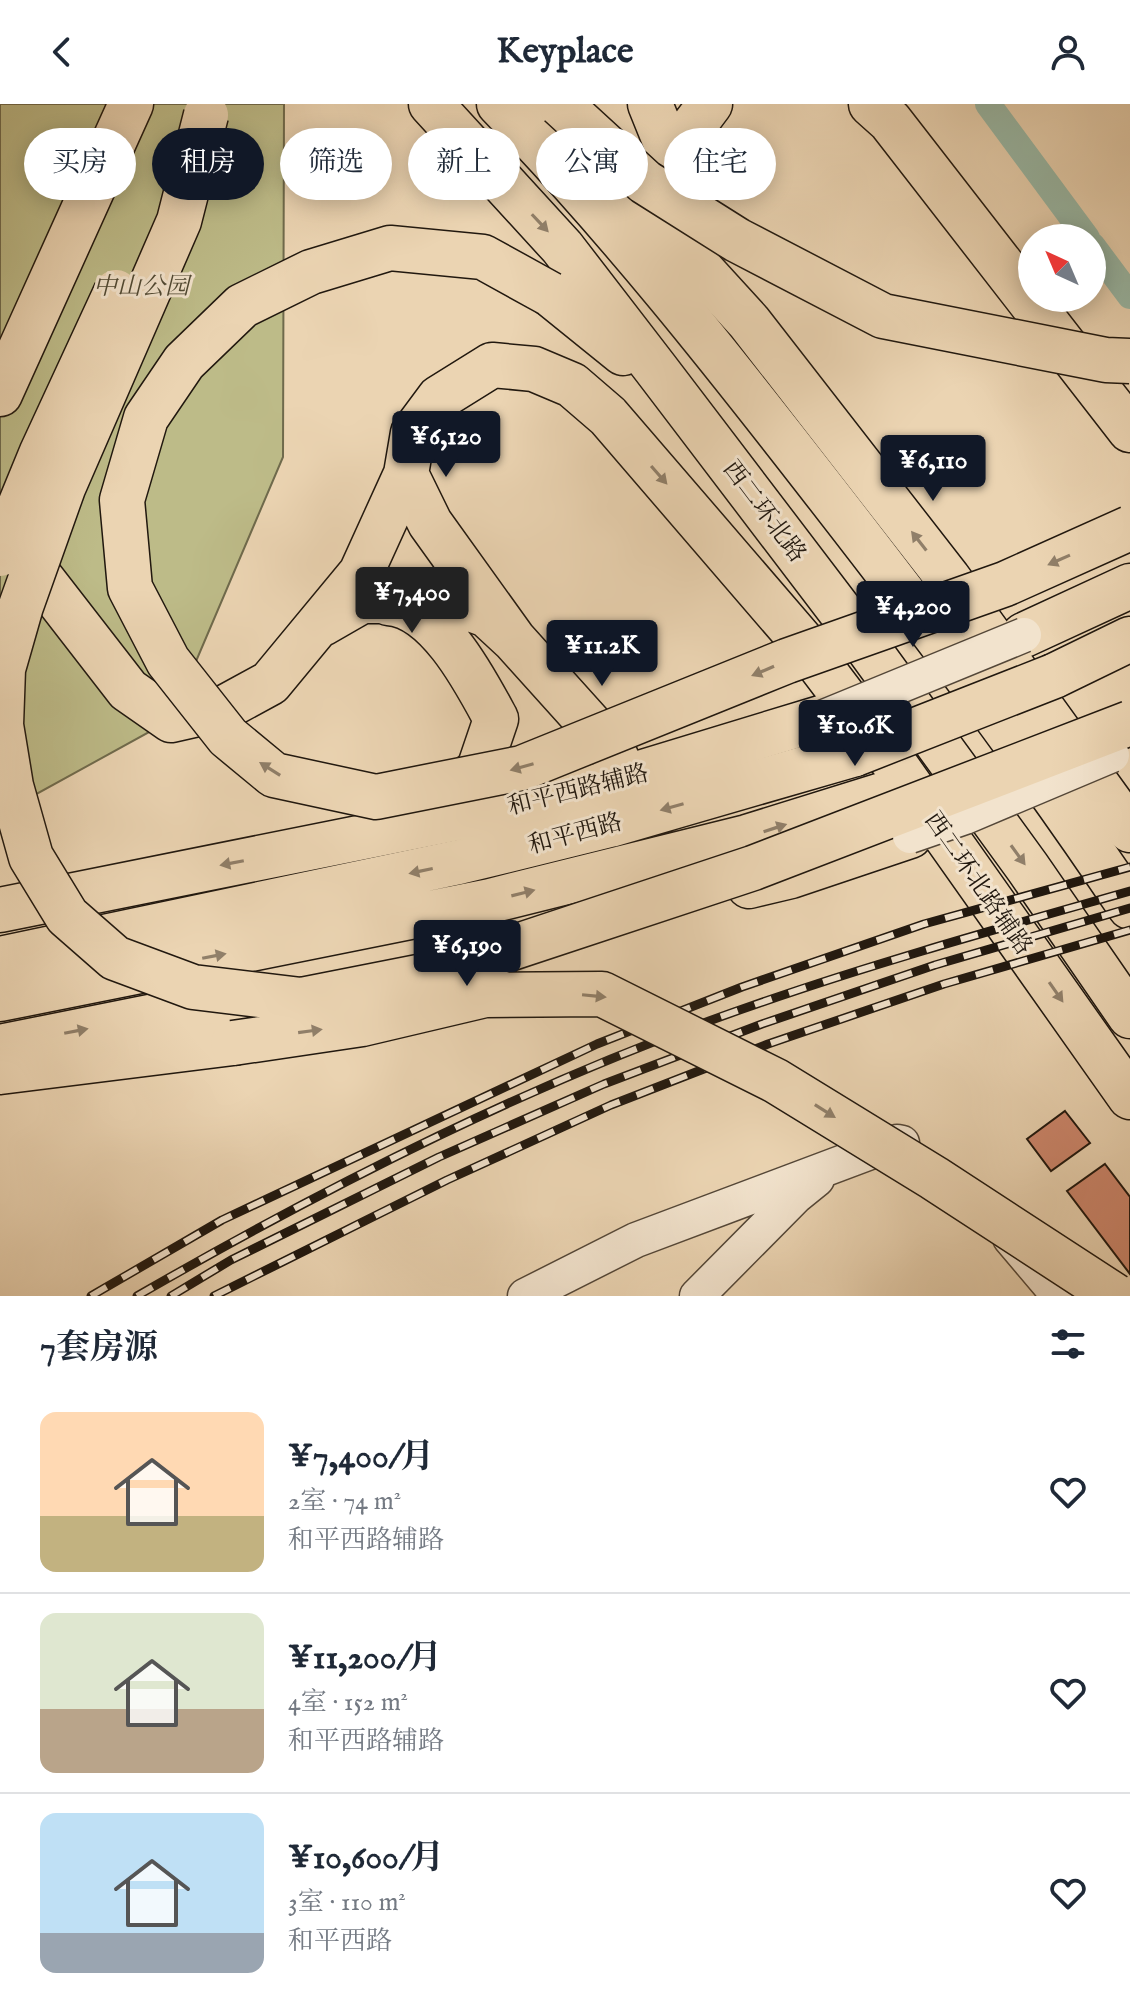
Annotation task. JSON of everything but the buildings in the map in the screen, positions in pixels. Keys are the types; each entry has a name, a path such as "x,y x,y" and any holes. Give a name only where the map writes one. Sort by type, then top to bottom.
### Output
{"main road":[{"name":"西二环北路","path":"431,104 562,247 727,462 893,682 1028,868 1130,1016"},
{"path":"499,104 687,314 918,612 1091,848 1130,907"},
{"path":"510,104 585,152 666,231 749,322 939,566 1130,830"},
{"path":"560,104 645,182 737,240 883,316 1106,360 1130,361"},
{"path":"650,104 664,139"},
{"path":"692,128 710,104"},
{"path":"871,104 890,121 1130,430"},
{"path":"0,554 42,452 144,232 207,110"},
{"path":"207,110 179,221 63,488 21,606 3,669 1,725 11,786 31,857 67,916 115,958 193,987 301,1000 433,974 1124,741"},
{"path":"0,394 121,123"},
{"path":"668,200 666,231 687,314"},
{"path":"727,462 639,365 550,294 483,257 390,248 311,272 242,306 184,362 146,418 122,500 130,588 168,661 228,737 274,775 376,797 522,768 787,661 1005,584 1130,528"},
{"name":"西二环北路辅路","path":"0,525 128,690 171,720 224,708 270,683 361,573 406,474 413,433 439,398 492,365 534,369 572,385 608,416 809,652 894,763 1130,1097"},
{"path":"406,474 430,523 514,640"},
{"name":"和平西路辅路","path":"1024,635 1130,586"},
{"path":"313,629 362,601 446,600 487,615 514,640 613,750 627,779"},
{"path":"347,840 444,800 479,769 496,719 470,671 429,621 399,604 362,601"},
{"name":"和平西路","path":"0,959 444,866 610,825 855,754 1054,676 1130,639"},
{"name":"和平西路","path":"0,999 490,901 747,837 882,795 1088,721 1130,699"},
{"name":"和平西路辅路","path":"0,910 468,816 627,779 824,717"},
{"path":"0,1047 522,942 791,876 910,836"},
{"path":"0,1072 362,1024 485,995 602,994 776,1081 934,1178 1115,1296"}],"street":[{"name":"和平西路辅路","path":"824,717 1024,635"},
{"path":"910,836 965,817 1124,741"},
{"path":"525,1296 636,1240 897,1142 924,1146 945,1162 1059,1296"},
{"path":"697,1296 796,1196 832,1166"}],"green space":[{"name":"中山公园","path":"0,104 284,104 284,128 280,128 280,200 284,200 283,457 171,720 0,814"}],"waterway":[{"path":"988,104 1077,224"},
{"path":"1106,264 1130,296"}],"railway":[{"path":"91,1296 222,1220 597,1044 742,987 924,924 1130,867"},
{"path":"137,1296 362,1174 594,1066 801,989 1130,891"},
{"path":"171,1296 231,1260 439,1157 604,1084 762,1024 935,965 1130,908"},
{"path":"214,1296 447,1180 611,1105 768,1044 944,984 1130,930"}]}
